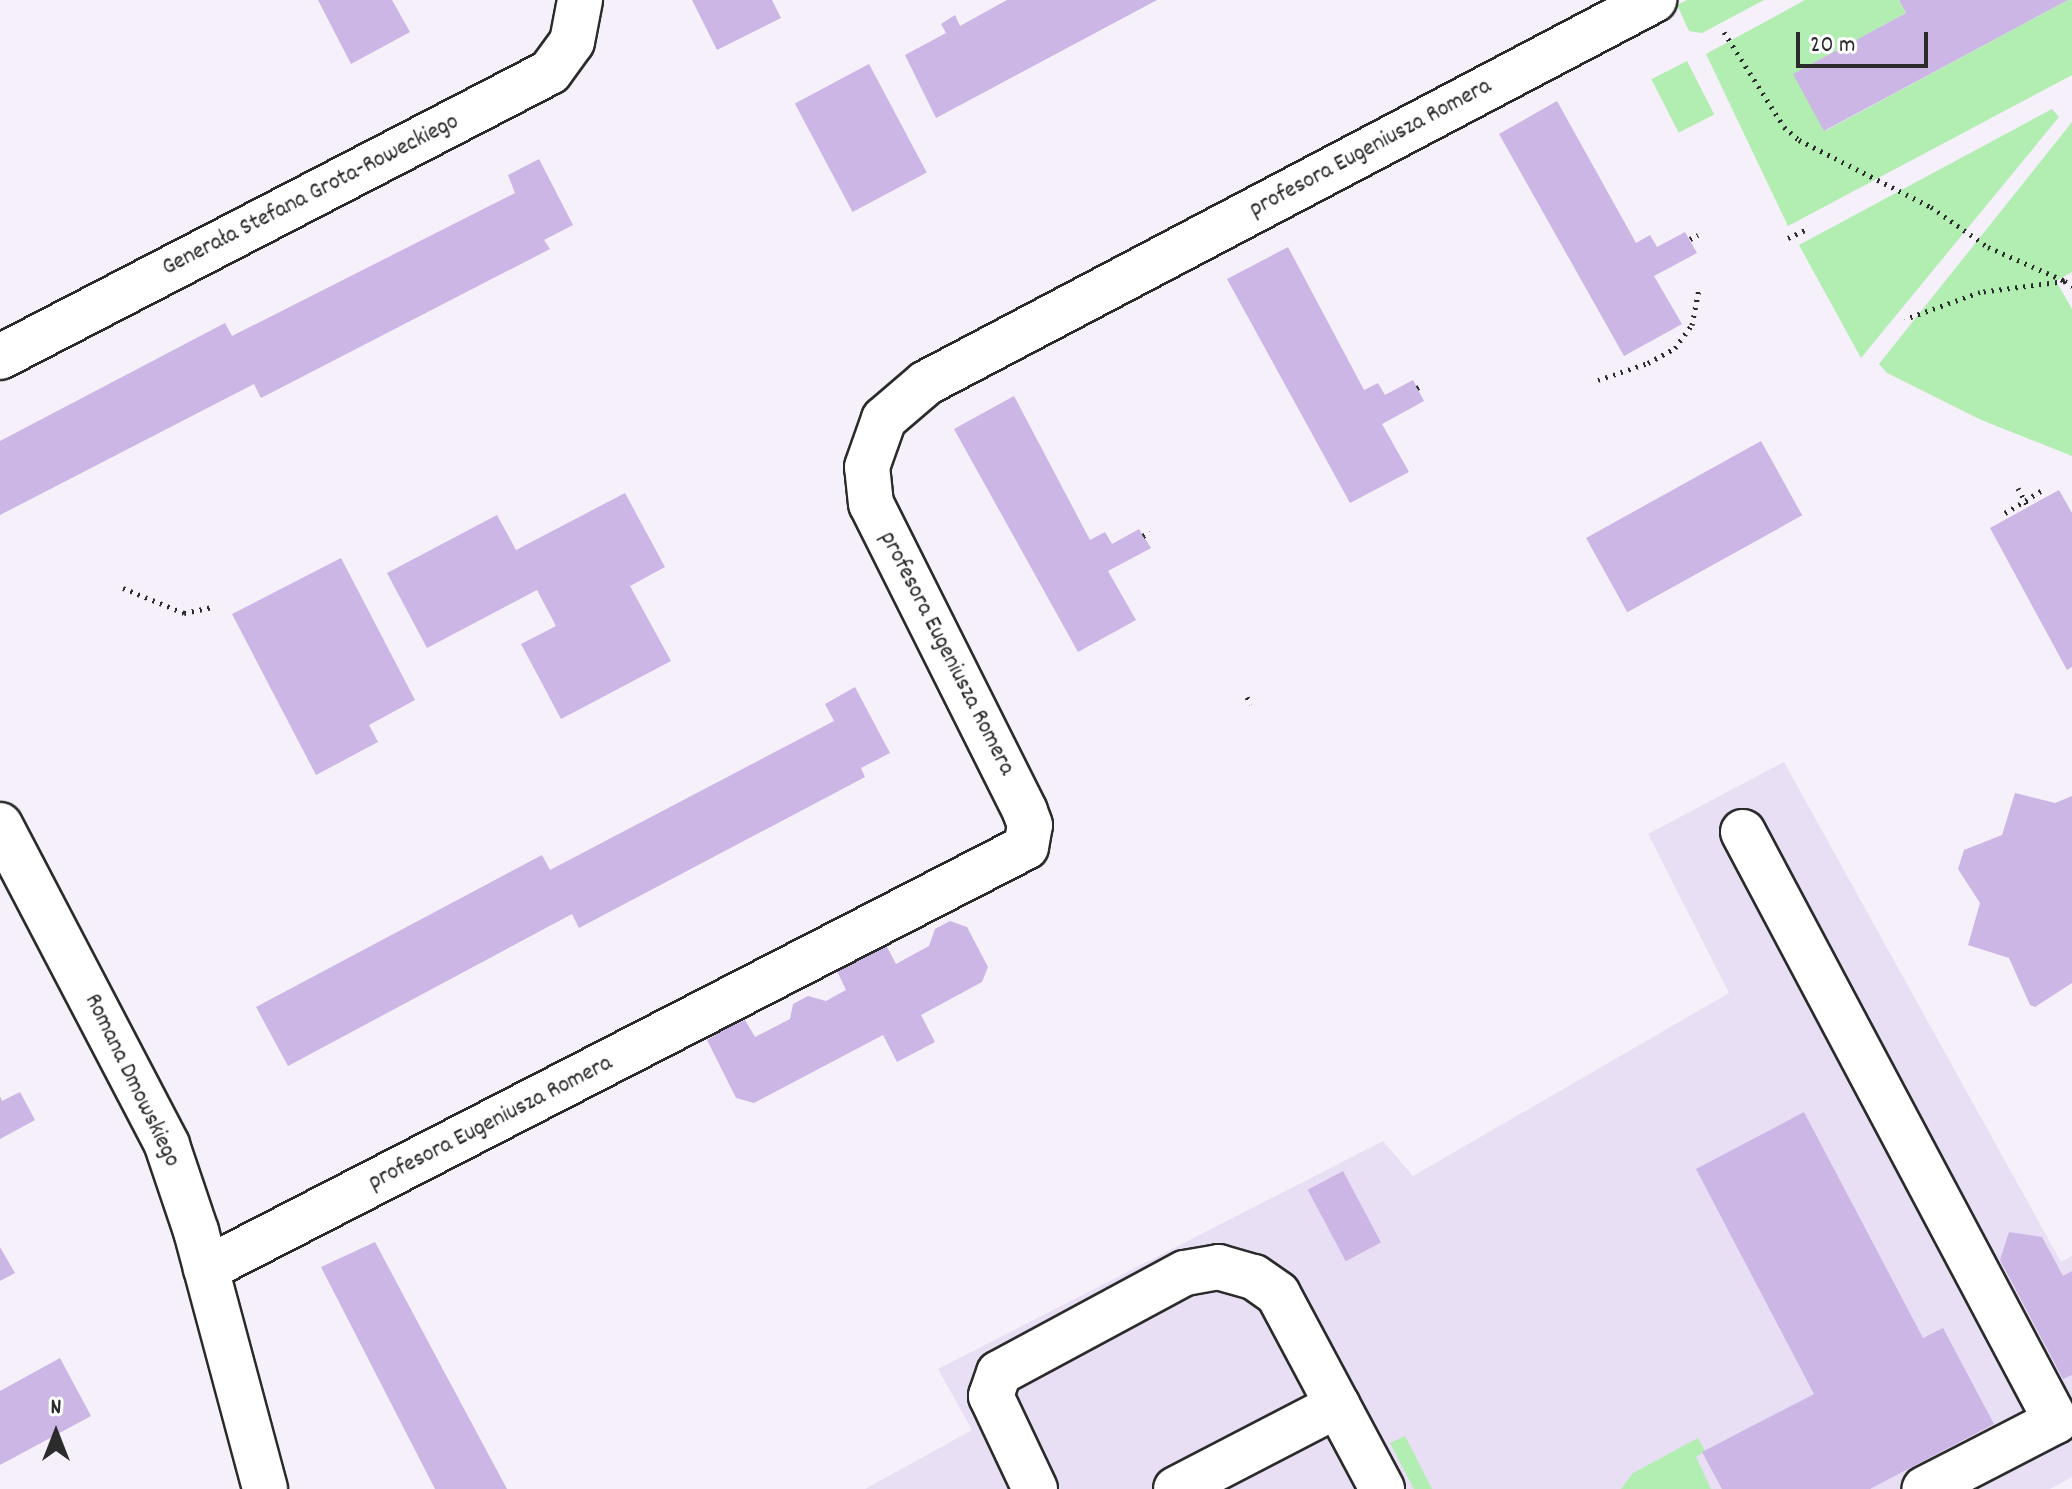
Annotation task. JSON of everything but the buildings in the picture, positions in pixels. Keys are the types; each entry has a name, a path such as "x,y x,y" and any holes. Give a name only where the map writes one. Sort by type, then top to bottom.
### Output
{"street":[{"name":"Generała Stefana Grota-Roweckiego","path":"0,357 550,72 572,42 580,0"},
{"name":"profesora Eugeniusza Romera","path":"206,1269 1026,847 1030,825 1025,811 871,504 867,467 884,419 926,383 1654,0"},
{"name":"Romana Dmowskiego","path":"0,825 167,1145 206,1269 265,1489"},
{"path":"1743,832 2056,1421 1924,1489"},
{"path":"1035,1489 991,1396 999,1373 1185,1273 1218,1267 1267,1283 1278,1294 1382,1489"},
{"path":"1176,1489 1338,1405"}],"path":[{"path":"1724,32 1784,127 1799,140 1931,207 1988,247 2072,286"},
{"path":"1788,238 1809,228"},
{"path":"1690,239 1698,235"},
{"path":"1905,319 1980,292 2065,281"},
{"path":"1598,380 1675,348 1692,325 1699,288"},
{"path":"2018,488 2026,504"},
{"path":"2005,513 2026,504 2044,489"},
{"path":"1143,536 1150,532"},
{"path":"123,588 184,613 212,607"},
{"path":"1247,697 1251,704"}],"shaded area":[{"path":"1784,762 2061,1262 2072,1256 2072,1477 2050,1489 865,1489 972,1430 938,1369 1383,1141 1413,1176 1729,993 1648,834"}],"green space":[{"path":"1687,0 1764,0 1702,33 1689,31 1677,5"},
{"path":"1805,0 1899,0 1906,13 1794,74 1825,131 2068,0 2072,0 2072,75 1788,226 1706,54"},
{"path":"1687,61 1714,114 1679,133 1651,79"},
{"path":"2052,109 2059,117 1861,358 1799,245"},
{"path":"2072,122 2072,272 2056,281 2072,309 2072,456 1979,419 1887,373 1879,364"},
{"path":"1405,1436 1432,1489 1414,1489 1390,1443"},
{"path":"1698,1438 1705,1451 1696,1457 1711,1489 1621,1489 1633,1473"}]}
